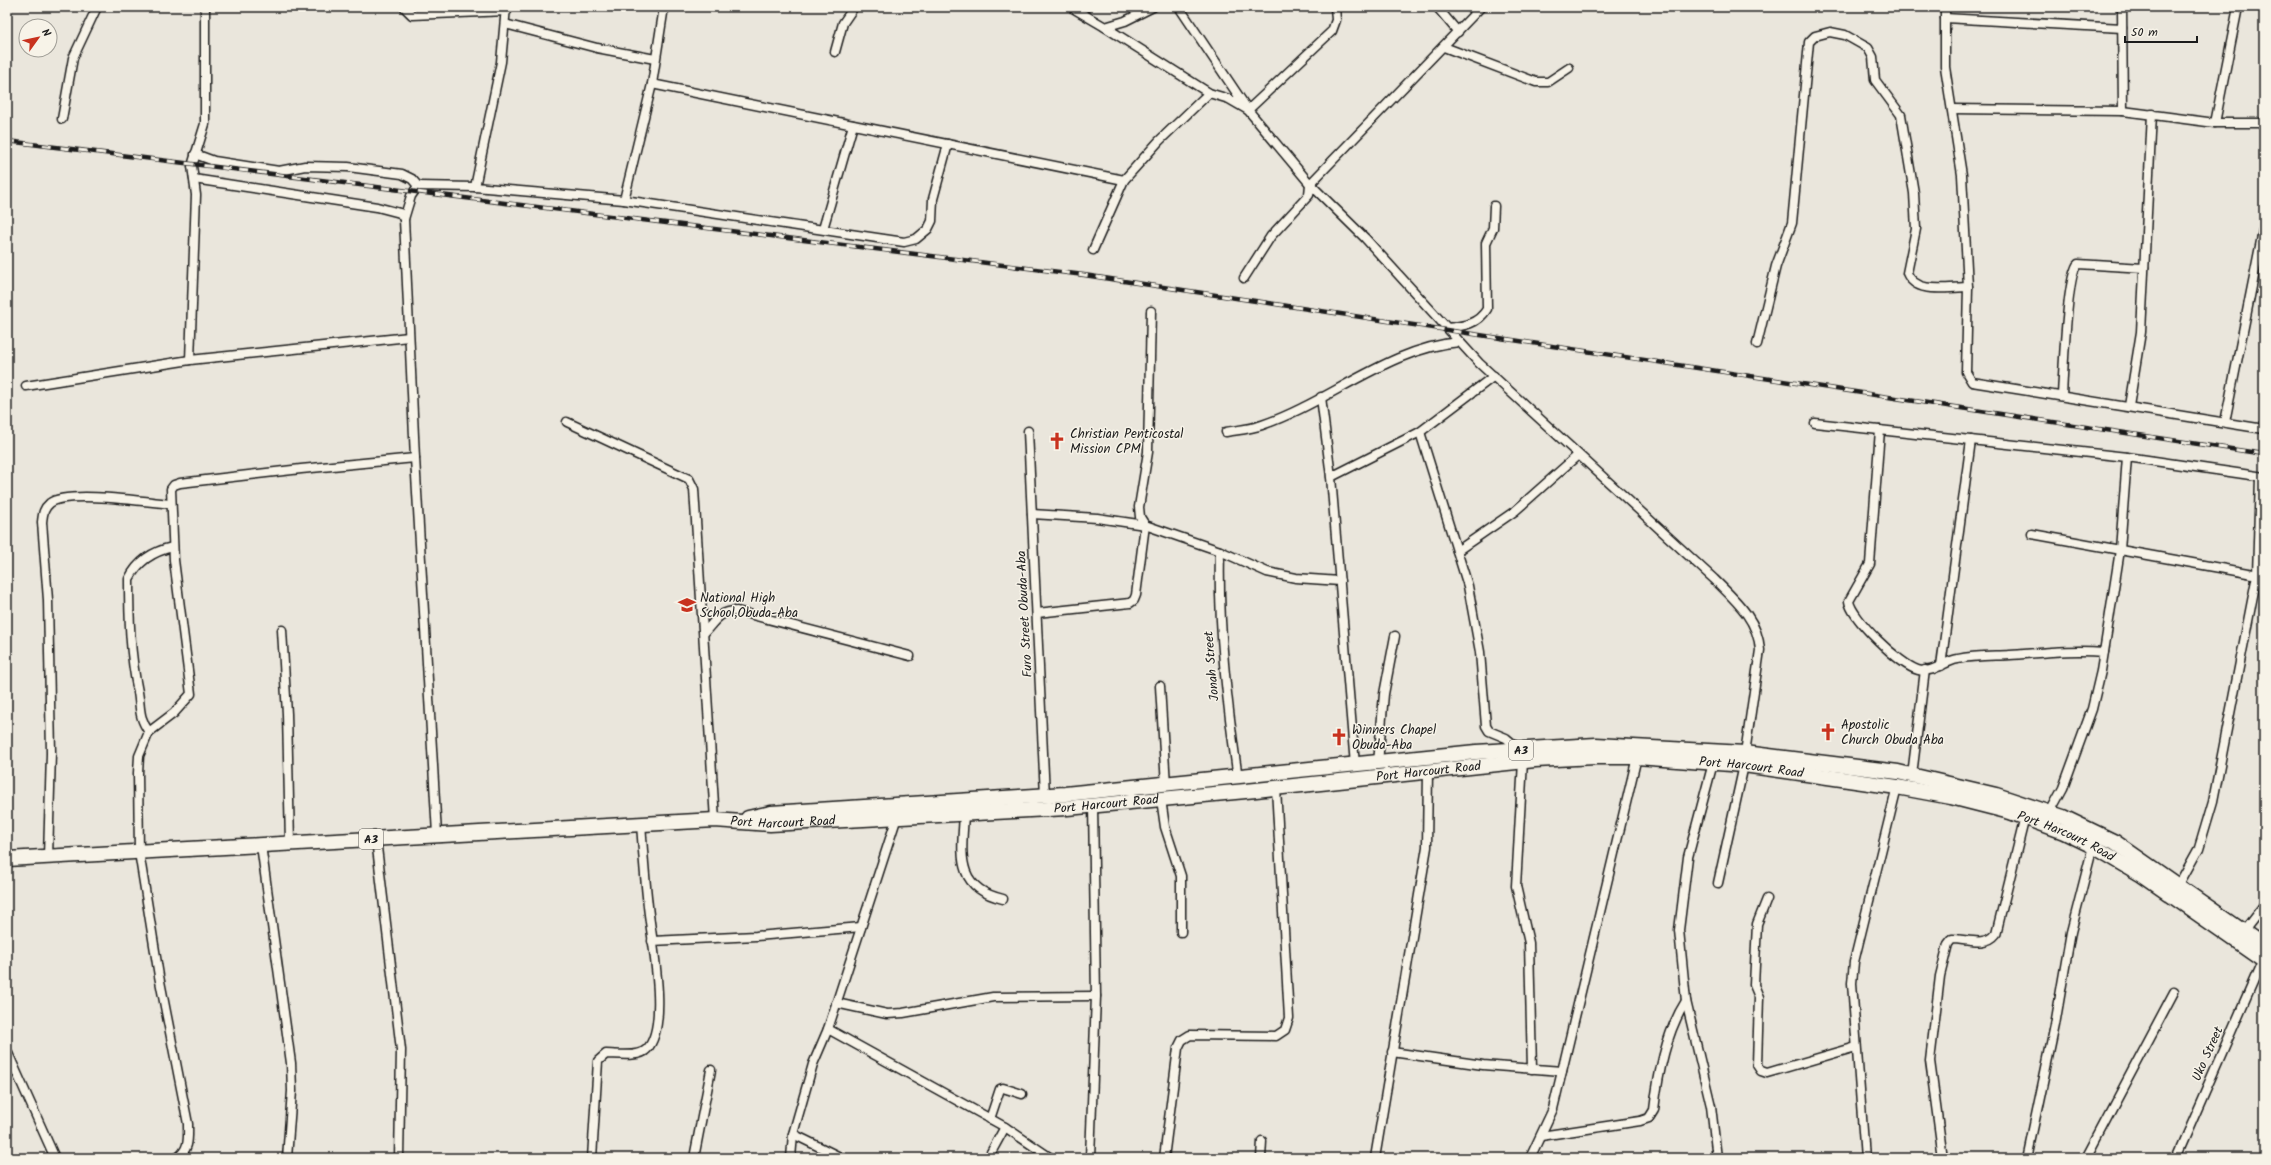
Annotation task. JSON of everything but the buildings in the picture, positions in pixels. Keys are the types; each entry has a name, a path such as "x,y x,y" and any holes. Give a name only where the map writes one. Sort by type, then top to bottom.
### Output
{"highway":[{"name":"Port Harcourt Road","path":"736,820 771,813 1045,796 1513,750 1596,745 1912,775 1996,794 2050,812 2078,823 2102,835 2243,932 2264,955"},
{"name":"Port Harcourt Road","path":"736,820 770,824 1093,806 1523,761 1679,754 1712,763 1745,759 1969,801 2025,817 2093,846 2142,875 2264,955"},
{"name":"A3","path":"7,859 376,839 437,834 736,820"}],"street":[{"path":"62,119 73,58 97,7"},
{"path":"190,360 196,195 192,166 205,124 205,7"},
{"path":"404,7 412,15 506,9 501,62 475,187"},
{"path":"624,200 652,84 664,7"},
{"path":"835,52 843,23 854,7"},
{"path":"1071,7 1209,93 1229,99 1248,110"},
{"path":"1105,28 1125,21 1153,7"},
{"path":"1180,7 1248,110 1310,184 1365,238 1460,342 1494,376 1714,579 1748,613 1759,637 1760,650 1745,759 1718,883"},
{"path":"1248,110 1332,31 1336,20 1335,7"},
{"path":"1437,7 1458,32"},
{"path":"1244,278 1271,236 1309,195 1310,184 1481,7"},
{"path":"1945,7 1945,67 1962,175 1968,287 1966,372 1972,382 2129,406 2264,429"},
{"path":"2122,7 2123,111"},
{"path":"2214,123 2238,7"},
{"path":"1945,18 2122,28"},
{"path":"505,24 597,48 655,59"},
{"path":"1757,344 1776,266 1792,223 1809,42 1815,36 1830,32 1845,35 1868,48 1873,57 1875,80 1901,115 1914,193 1915,221 1907,273 1910,280 1915,285 1926,288 1968,287"},
{"path":"1444,47 1536,82 1548,82 1569,68"},
{"path":"652,84 1124,180"},
{"path":"1093,250 1124,180 1159,141 1209,93"},
{"path":"1952,109 2123,111 2214,123 2264,123"},
{"path":"2129,406 2141,332 2152,114"},
{"path":"823,229 853,124"},
{"path":"437,834 415,458 404,219 411,196 418,186 475,187 624,200 904,242 916,239 928,229 932,221 933,199 948,144"},
{"path":"195,154 214,162 279,171 305,166 348,167 402,174 412,179 418,186"},
{"path":"194,179 377,206 400,213 404,219"},
{"path":"1447,328 1467,325 1478,320 1487,309 1486,243 1493,228 1494,206"},
{"path":"2225,422 2264,226"},
{"path":"2062,396 2070,287 2074,268 2078,264 2144,268"},
{"path":"1036,613 1124,604 1134,600 1145,525 1140,517 1139,507 1148,452 1151,311"},
{"path":"26,386 190,360 409,336"},
{"path":"1226,432 1263,425 1401,357 1443,344 1460,342"},
{"path":"1331,477 1420,432 1494,376"},
{"path":"1321,397 1331,477 1355,766"},
{"path":"567,422 689,479 694,489 715,820"},
{"path":"1815,422 2127,457 2262,477 2260,576 2213,801 2199,848 2178,886"},
{"path":"1880,430 1870,564 1853,591 1849,601 1854,615 1899,660 1918,670 1925,670 1941,666 1959,658 2058,651 2104,652"},
{"name":"Furo Street Obuda-Aba","path":"1028,432 1045,796"},
{"path":"1420,432 1468,586 1480,652 1486,726 1488,731 1506,738 1512,743 1513,750"},
{"path":"1941,666 1972,440"},
{"path":"1457,551 1521,507 1578,455"},
{"path":"2050,812 2063,788 2092,709 2104,652 2120,550 2127,457"},
{"path":"177,1158 186,1154 188,1143 188,1124 159,976 139,852 139,761 142,744 149,732 174,713 191,694 173,547 171,489 174,485 180,483 301,468 415,458"},
{"path":"48,857 51,753 48,600 42,522 43,510 51,502 66,499 103,498 171,504"},
{"path":"1032,514 1097,518 1145,525 1220,551 1274,574 1340,581"},
{"path":"2032,534 2260,576"},
{"path":"149,732 139,714 138,693 130,653 129,579 133,570 144,560 159,550 173,547"},
{"name":"Jonah Street","path":"1220,551 1219,604 1226,697 1238,778"},
{"path":"704,633 719,614 726,611 737,611 910,656"},
{"path":"282,630 287,714 290,843"},
{"path":"1378,763 1384,694 1395,636"},
{"path":"1912,775 1925,670"},
{"path":"1160,686 1166,785"},
{"path":"1530,1158 1553,1109 1638,757"},
{"path":"1523,761 1516,886 1529,943 1532,1069"},
{"path":"1712,763 1688,857 1679,930 1686,1001 1711,1106 1717,1158"},
{"path":"1375,1158 1427,847 1428,770"},
{"path":"1865,1158 1852,1002 1854,962 1896,787"},
{"path":"1164,1158 1178,1048 1182,1040 1190,1035 1276,1036 1285,1030 1289,1018 1276,788"},
{"path":"1161,799 1165,827 1181,876 1181,932"},
{"path":"1090,1158 1096,996 1093,806"},
{"path":"964,814 962,858 964,870 971,881 982,890 992,896 1004,899"},
{"path":"791,1158 793,1134 813,1064 828,1029 897,817"},
{"path":"1943,1158 1930,1061 1940,976 1948,944 1952,939 1986,941 1992,940 1996,934 2025,817"},
{"path":"592,1158 598,1061 606,1054 637,1054 646,1051 653,1039 658,1019 658,993 641,824"},
{"path":"376,839 400,1050 399,1158"},
{"path":"261,845 291,1063 292,1091 287,1158"},
{"path":"2027,1158 2055,1025 2070,932 2093,846"},
{"path":"1767,899 1757,924 1754,985 1759,996 1758,1065 1762,1071 1767,1073 1856,1047"},
{"path":"2243,932 2264,905"},
{"path":"652,941 756,936 861,927"},
{"name":"Uko Street","path":"2176,1158 2264,955"},
{"path":"2086,1158 2174,992"},
{"path":"836,1003 888,1014 903,1013 993,997 1096,996"},
{"path":"1541,1136 1640,1122 1649,1118 1654,1110 1668,1040 1676,1017 1686,1001"},
{"path":"828,1029 1005,1127 1051,1158"},
{"path":"7,1051 55,1158"},
{"path":"1392,1052 1483,1065 1562,1071"},
{"path":"694,1158 711,1070"},
{"path":"990,1119 1000,1089 1003,1088 1022,1094"},
{"path":"988,1158 1005,1127"},
{"path":"793,1134 842,1158"},
{"path":"1261,1158 1262,1141"}],"railway":[{"path":"7,141 1084,275 2264,454"}],"place":[{"name":"Christian Penticostal Mission CPM","path":"1057,441"},
{"name":"National High School,Obuda-Aba","path":"687,605"},
{"name":"Apostolic Church Obuda Aba","path":"1828,732"},
{"name":"Winners Chapel Obuda-Aba","path":"1339,737"}]}
